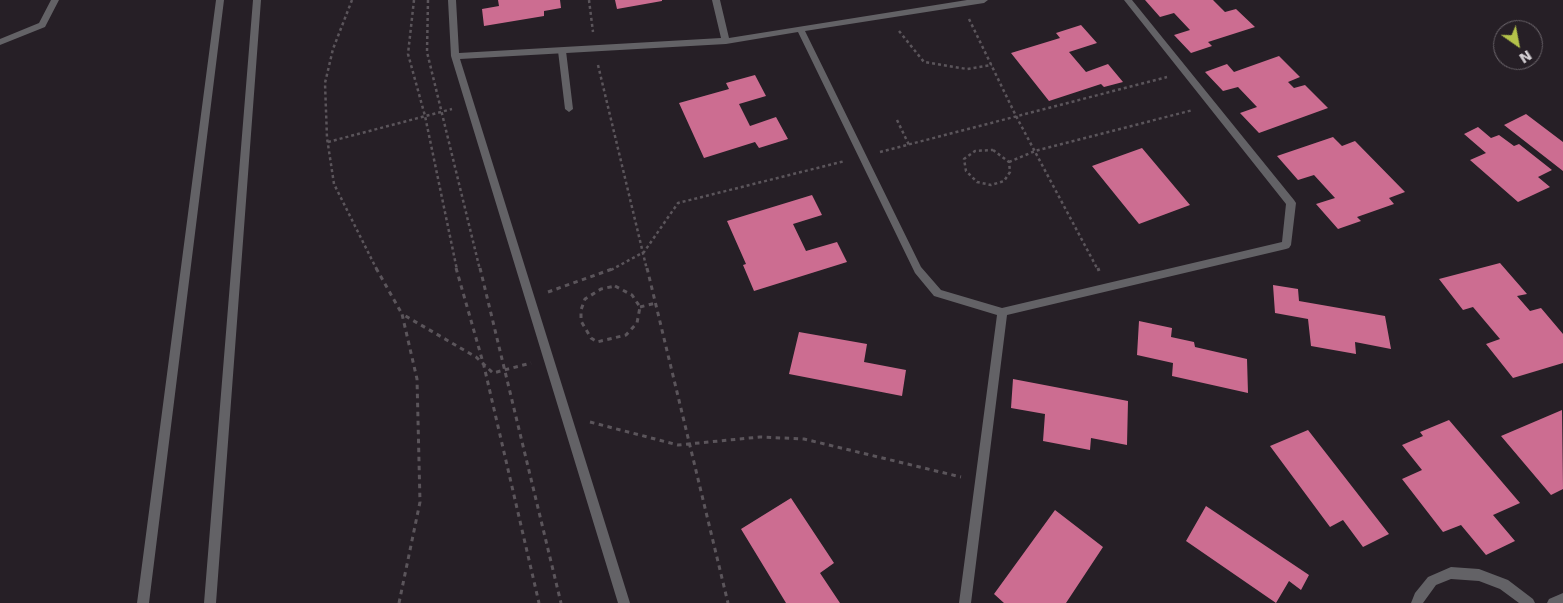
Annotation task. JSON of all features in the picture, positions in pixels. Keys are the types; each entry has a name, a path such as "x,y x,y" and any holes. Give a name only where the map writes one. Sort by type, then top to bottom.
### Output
{"street":[{"path":"0,42 42,25 55,0"},
{"path":"143,603 220,0"},
{"path":"210,603 258,0"},
{"path":"452,0 455,56 624,603"},
{"path":"716,0 726,41"},
{"path":"455,56 726,41 984,0"},
{"path":"800,29 918,270 938,293 1002,312 1286,244 1290,203 1213,104 1128,0"},
{"path":"562,51 569,109"},
{"path":"965,603 1002,312"},
{"path":"1417,603 1419,597 1432,581 1451,573 1479,575 1504,584 1529,603"},
{"path":"1553,603 1563,599"}],"path":[{"path":"352,0 333,48 325,83 328,142 334,184 365,249 402,314 417,379 420,502 400,603"},
{"path":"414,0 408,54 425,116 458,276 484,366 539,603"},
{"path":"428,0 427,52 561,603"},
{"path":"589,0 595,49 728,603"},
{"path":"962,4 1035,151 1108,287"},
{"path":"888,15 924,62 967,68 992,65"},
{"path":"1009,162 1035,151 1213,104"},
{"path":"328,142 470,105"},
{"path":"897,120 910,145"},
{"path":"993,150 1009,162 1010,172 1004,181 991,185 977,182 966,171 964,159 975,151 993,150"},
{"path":"615,286 632,295 640,307 637,323 626,335 607,341 597,342 591,338 581,322 581,310 585,298 601,289 615,286"},
{"path":"640,307 656,303"},
{"path":"402,314 476,357 493,373 548,358"},
{"path":"566,416 678,445 760,437 804,440 981,482"}],"building":[{"path":"498,0 560,0 561,8 544,11 544,16 484,26 482,9 499,6"},
{"path":"615,0 662,0 662,1 617,9"},
{"path":"1145,0 1213,0 1225,12 1236,9 1255,27 1208,42 1212,46 1191,53 1174,35 1190,30 1174,13 1160,17"},
{"path":"1081,25 1097,43 1069,52 1086,72 1108,64 1123,82 1104,87 1101,84 1049,101 1011,53 1060,38 1056,33"},
{"path":"1279,56 1300,77 1288,82 1294,88 1305,85 1328,108 1259,133 1240,113 1257,107 1238,87 1223,91 1205,72 1227,64 1234,72"},
{"path":"755,75 766,96 739,104 750,126 776,117 788,139 759,148 755,142 704,158 679,103 729,89 726,83"},
{"path":"1526,114 1563,142 1563,171 1504,125"},
{"path":"1478,127 1491,138 1499,135 1514,146 1519,144 1552,170 1538,177 1550,187 1518,202 1470,160 1486,153 1464,134"},
{"path":"1333,137 1342,146 1355,141 1405,192 1389,198 1394,204 1357,217 1361,221 1338,229 1316,204 1335,198 1314,175 1298,180 1277,156"},
{"path":"1142,148 1190,205 1139,224 1092,166"},
{"path":"812,195 822,215 793,224 806,251 837,242 847,262 754,291 743,265 746,264 727,221"},
{"path":"1500,263 1527,294 1517,296 1530,311 1541,308 1563,334 1563,363 1513,378 1486,344 1500,339 1473,307 1463,310 1439,279"},
{"path":"1273,285 1298,289 1299,301 1385,316 1391,349 1355,342 1356,354 1311,346 1308,319 1275,313"},
{"path":"1139,321 1172,328 1171,337 1194,342 1195,347 1247,359 1248,393 1172,376 1173,363 1137,355"},
{"path":"799,332 867,344 864,362 906,370 902,396 789,374"},
{"path":"1013,379 1128,401 1127,445 1091,438 1090,450 1043,441 1045,414 1011,408"},
{"path":"1562,410 1563,489 1551,495 1501,436"},
{"path":"1449,420 1520,503 1493,515 1515,541 1486,555 1461,525 1443,532 1402,479 1422,470 1402,445 1423,436 1420,432"},
{"path":"1308,430 1389,534 1363,547 1343,520 1330,527 1270,446"},
{"path":"791,498 834,563 820,573 840,603 786,603 741,529"},
{"path":"1206,506 1309,575 1301,590 1289,581 1276,603 1186,541"},
{"path":"1055,510 1103,547 1066,603 1004,603 994,594"}]}
